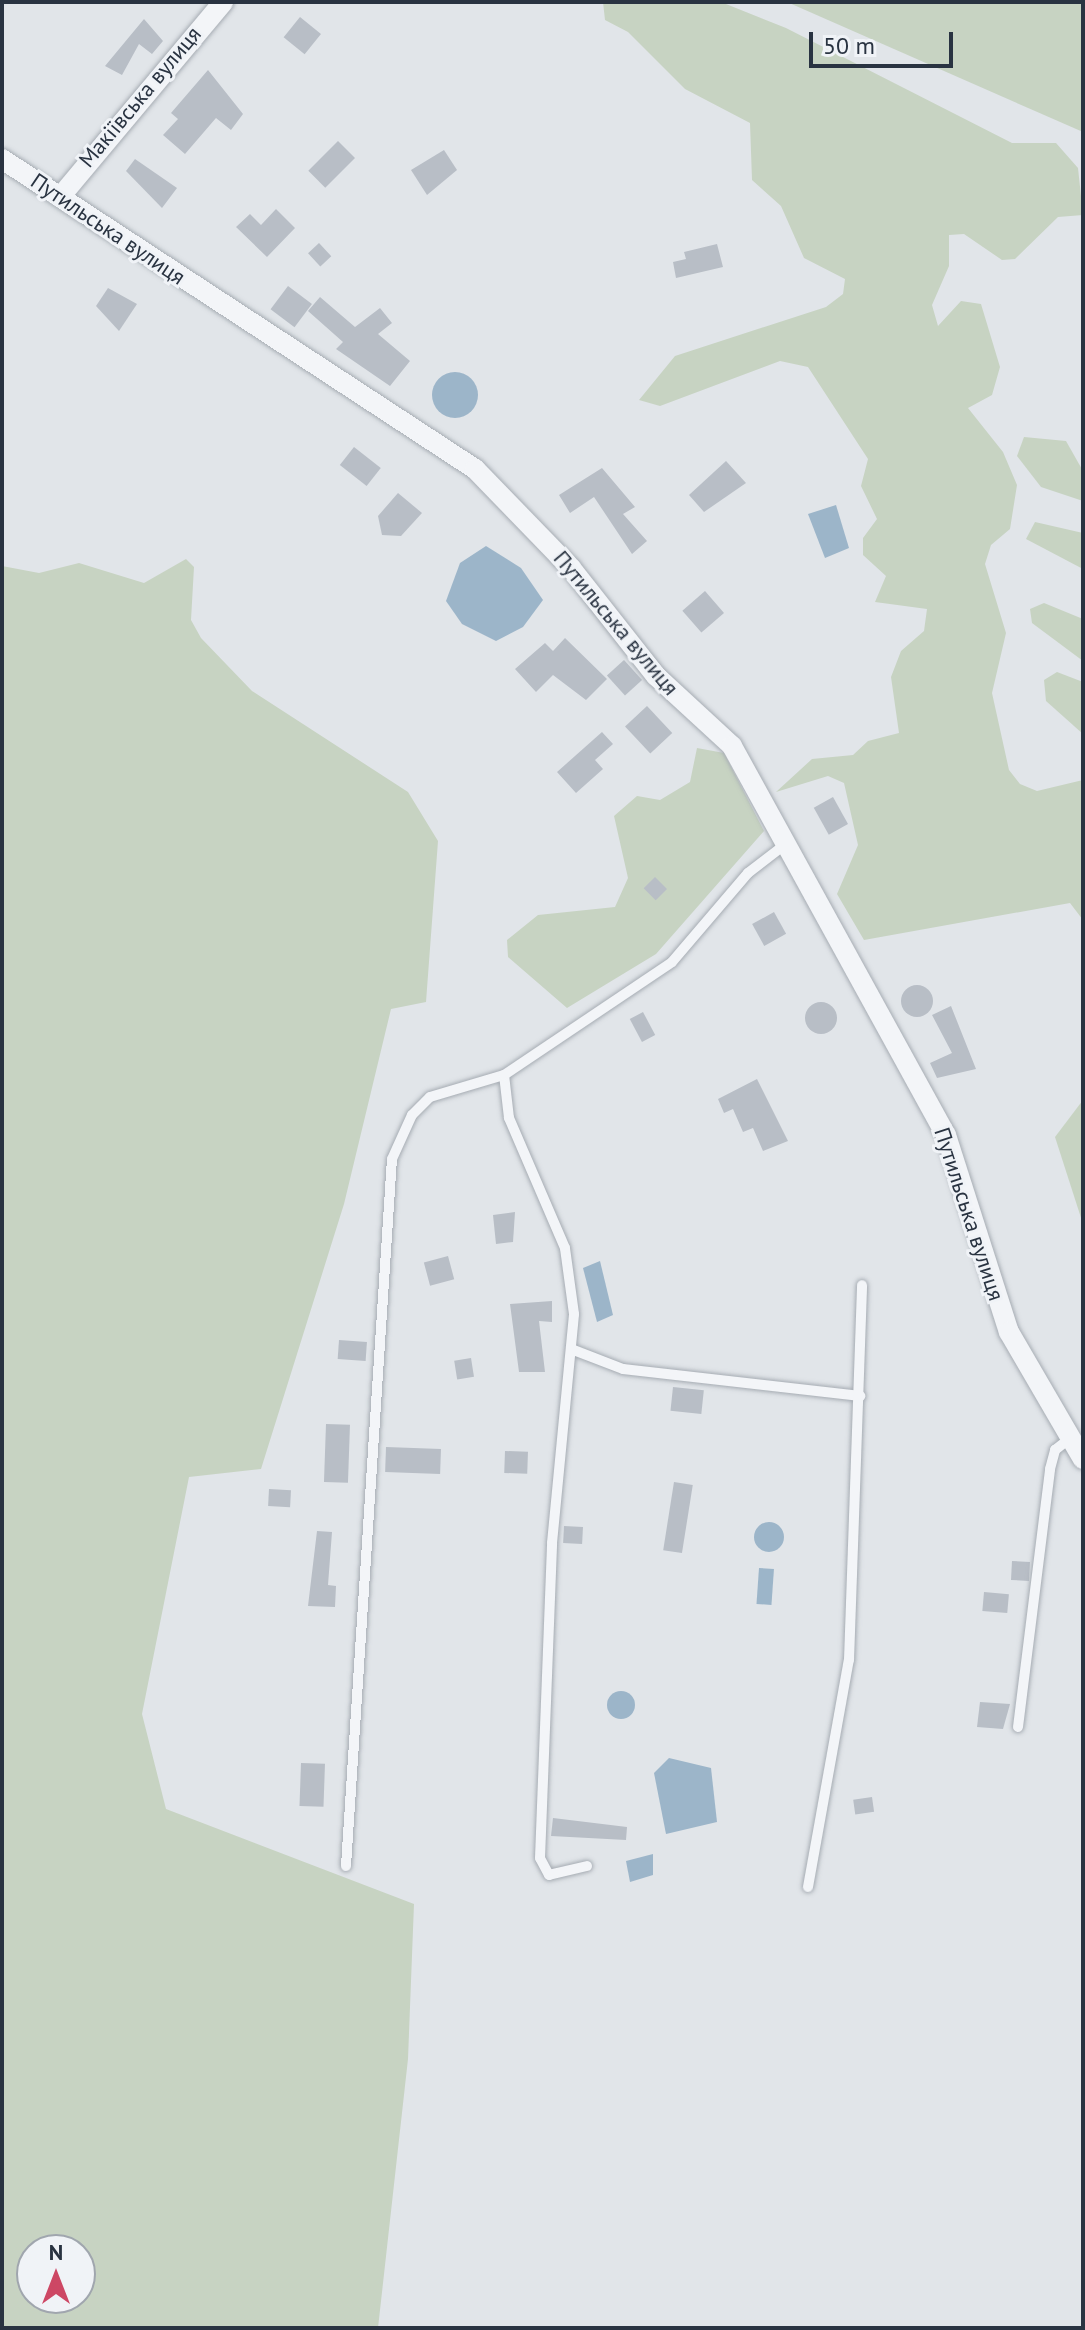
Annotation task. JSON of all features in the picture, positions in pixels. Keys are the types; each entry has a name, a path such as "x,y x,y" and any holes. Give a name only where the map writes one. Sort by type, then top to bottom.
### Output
{"street":[{"name":"Макіївська вулиця","path":"61,196 223,2"},
{"name":"Путильська вулиця","path":"2,159 488,480 578,576 656,676 732,746 789,842 946,1135 999,1307 1069,1439 1083,1459"}],"lane":[{"path":"346,1866 392,1159 420,1104 443,1090 504,1075 672,962 759,862 789,842"},
{"path":"504,1075 509,1118 567,1257 571,1349 552,1543 539,1846 549,1875 587,1866"},
{"path":"808,1887 849,1660 862,1285"},
{"path":"571,1349 623,1369 860,1396"},
{"path":"1018,1727 1050,1469 1055,1450 1069,1439"}],"green space":[{"path":"603,2 721,2 786,28 1012,143 1056,143 1078,168 1083,215 1058,217 1015,259 1002,260 964,234 949,235 949,266 932,305 938,326 961,301 981,304 1000,367 992,395 968,408 1003,452 1017,485 1010,529 991,545 985,564 1006,633 992,693 1009,770 1020,784 1037,791 1083,780 1083,920 1070,903 864,940 837,894 858,845 844,783 828,776 776,792 812,759 853,755 868,741 899,733 891,677 901,651 924,631 927,609 875,602 886,576 863,555 863,538 877,519 861,486 868,459 808,367 780,361 660,406 639,400 675,356 826,307 843,294 845,279 804,258 781,206 752,180 750,123 685,89 628,32 605,20"},
{"path":"787,2 1083,2 1083,132 1035,111"},
{"path":"1024,437 1066,441 1083,471 1083,501 1041,487 1017,456"},
{"path":"1035,522 1083,533 1083,569 1026,539"},
{"path":"186,559 194,567 191,620 201,638 252,691 408,792 438,841 426,1002 391,1009 344,1204 261,1469 189,1477 142,1714 166,1809 414,1904 408,2059 378,2328 2,2328 2,566 39,573 79,563 144,583"},
{"path":"1044,603 1083,619 1083,661 1032,623 1030,609"},
{"path":"1057,672 1083,682 1083,734 1046,701 1044,680"},
{"path":"697,748 724,753 764,831 656,954 567,1008 508,957 507,940 538,915 615,907 628,878 614,816 637,796 660,800 690,782"},
{"path":"1083,1100 1083,1224 1055,1137"}],"water":[{"path":"455,372 471,379 478,395 471,411 455,418 439,411 432,395 439,379"},
{"path":"836,505 849,548 825,558 808,514"},
{"path":"486,546 521,568 543,600 523,627 496,641 462,624 446,601 460,563"},
{"path":"600,1261 613,1315 597,1322 583,1268"},
{"path":"769,1522 775,1523 783,1531 783,1543 775,1551 769,1552 763,1551 755,1543 754,1537 755,1531 763,1523"},
{"path":"759,1568 774,1569 771,1605 756,1604"},
{"path":"621,1691 631,1695 635,1705 631,1715 621,1719 611,1715 607,1705 611,1695"},
{"path":"669,1758 711,1768 717,1822 666,1834 654,1773"},
{"path":"653,1854 653,1875 630,1882 626,1861"}],"building":[{"path":"300,17 321,34 305,54 284,37"},
{"path":"144,19 163,41 152,54 139,44 122,75 105,66"},
{"path":"208,70 243,114 231,130 216,118 185,154 163,135 178,119 171,113"},
{"path":"338,141 355,158 325,188 308,171"},
{"path":"444,150 457,170 427,195 411,170"},
{"path":"135,159 177,188 162,208 126,171"},
{"path":"276,209 295,228 267,257 236,227 250,214 261,225"},
{"path":"319,243 331,256 320,266 308,253"},
{"path":"717,244 723,267 676,278 673,262 686,259 684,252"},
{"path":"288,286 312,304 295,327 271,309"},
{"path":"108,288 137,304 119,331 96,306"},
{"path":"320,297 355,327 380,308 392,323 378,334 410,361 390,386 336,349 343,342 308,311"},
{"path":"354,447 381,468 367,486 340,465"},
{"path":"726,461 746,483 704,512 689,495"},
{"path":"602,468 635,507 623,514 647,541 632,554 594,497 570,513 559,495"},
{"path":"398,493 422,513 401,536 382,535 378,516"},
{"path":"705,591 724,613 701,633 682,611"},
{"path":"565,638 607,679 586,700 553,675 536,692 515,669 545,643 553,651"},
{"path":"624,660 642,680 625,695 607,675"},
{"path":"647,706 672,733 650,754 625,726"},
{"path":"602,732 613,744 595,760 603,769 576,793 557,772"},
{"path":"833,797 848,824 829,835 814,808"},
{"path":"655,877 667,889 656,900 644,888"},
{"path":"774,912 786,934 764,946 752,924"},
{"path":"917,985 928,990 933,1001 928,1012 917,1017 906,1012 901,1001 906,990"},
{"path":"821,1002 832,1007 837,1018 832,1029 821,1034 810,1029 805,1018 810,1007"},
{"path":"951,1006 976,1069 937,1078 930,1063 952,1053 932,1015"},
{"path":"643,1012 655,1035 642,1042 630,1019"},
{"path":"757,1079 788,1141 763,1151 753,1128 743,1132 733,1109 724,1113 718,1099"},
{"path":"515,1212 513,1242 496,1244 493,1215"},
{"path":"448,1256 454,1279 430,1286 424,1262"},
{"path":"552,1301 552,1322 539,1321 545,1372 519,1372 510,1304"},
{"path":"339,1340 367,1342 366,1361 338,1359"},
{"path":"471,1358 474,1377 457,1379 454,1361"},
{"path":"673,1387 704,1390 701,1414 670,1411"},
{"path":"326,1424 350,1425 348,1483 324,1482"},
{"path":"386,1447 441,1449 440,1474 385,1472"},
{"path":"505,1451 528,1452 527,1474 504,1473"},
{"path":"674,1482 693,1485 682,1553 663,1550"},
{"path":"269,1489 291,1490 290,1507 268,1506"},
{"path":"564,1526 583,1527 582,1544 563,1543"},
{"path":"317,1531 332,1532 328,1585 336,1586 335,1607 308,1606"},
{"path":"1012,1561 1030,1562 1029,1581 1011,1580"},
{"path":"984,1592 1009,1594 1007,1613 982,1611"},
{"path":"980,1702 1010,1704 1003,1729 977,1727"},
{"path":"301,1763 325,1764 323,1807 299,1806"},
{"path":"872,1797 874,1812 855,1814 853,1800"},
{"path":"553,1818 627,1827 626,1840 551,1836"}]}
